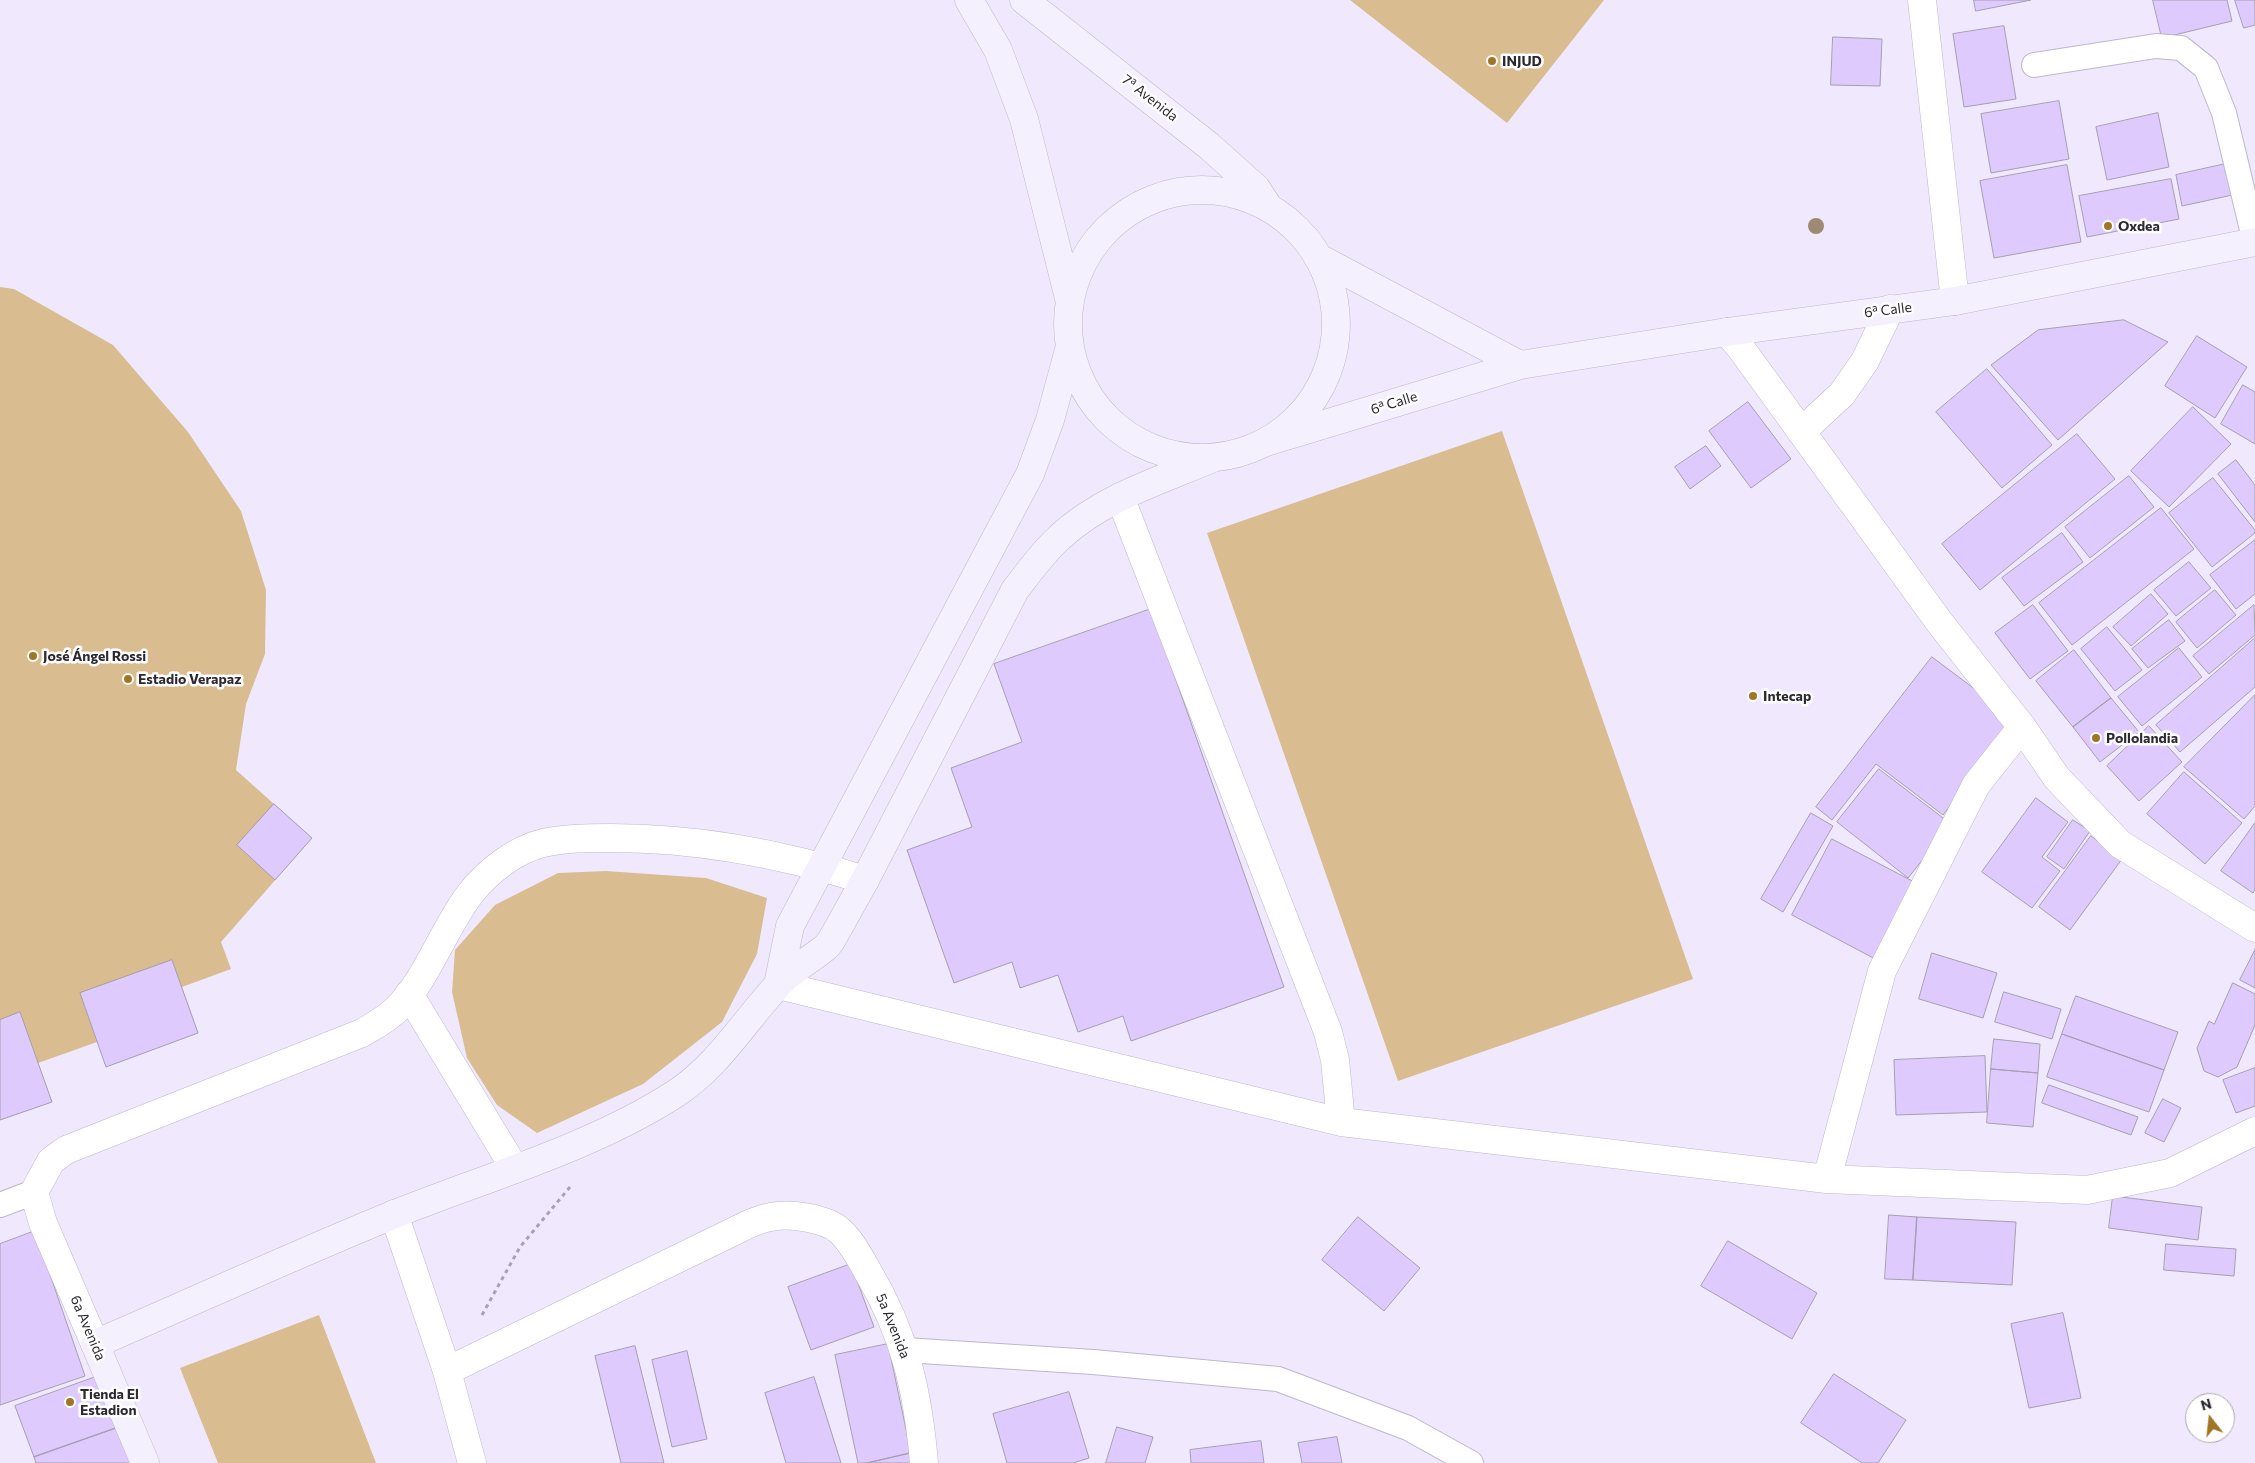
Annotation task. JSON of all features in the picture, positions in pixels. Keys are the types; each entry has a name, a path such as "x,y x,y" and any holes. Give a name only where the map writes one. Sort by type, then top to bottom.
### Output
{"main road":[{"path":"968,0 998,50 1024,119 1069,298"},
{"name":"7ª Avenida","path":"1024,0 1242,173 1268,205"},
{"path":"95,1344 394,1214 515,1169 625,1123 677,1093 709,1067 733,1041 778,985 826,947 865,880 1015,590 1060,537 1089,515 1120,497 1214,458 1242,452 1269,441 1297,420 1318,392 1332,360 1337,326 1333,291 1321,259 1298,229 1268,205 1227,192 1185,190 1145,202 1110,226 1084,259 1069,298 1066,324 1069,350 1082,387 1106,419 1137,442 1175,456 1214,458"},
{"name":"6ª Calle","path":"1269,441 1520,365 1727,332 1956,301 2255,242"},
{"path":"1321,259 1520,365"},
{"path":"778,985 790,926 1030,474 1050,420 1069,350"},
{"name":"6a Avenida","path":"95,1344 144,1463"}],"street":[{"path":"1922,0 1956,301"},
{"path":"1801,432 1842,394 1865,361 1890,309"},
{"path":"1727,332 1940,623 2022,727 2057,778 2120,844 2255,928"},
{"path":"1120,497 1328,1032 1335,1060 1342,1122"},
{"path":"1827,1179 1882,971 1976,784 2022,727"},
{"path":"34,1192 51,1161 66,1150 362,1033 386,1018 397,1009 409,994 470,894 488,875 514,855 542,843 569,838 642,838 714,844 821,866 865,880"},
{"path":"778,985 1342,1122 1827,1179 2087,1190 2170,1172 2255,1131"},
{"path":"409,994 515,1169"},
{"name":"6a Avenida","path":"34,1192 43,1223 95,1344"},
{"path":"394,1214 447,1371 472,1463"},
{"name":"5a Avenida","path":"474,1358 749,1224 771,1217 791,1216 816,1220 839,1230 858,1255 885,1300 905,1350 918,1408 924,1463"},
{"path":"447,1371 474,1358"}],"lane":[{"path":"2034,65 2156,46 2181,48 2206,68 2224,113 2255,242"},
{"path":"0,1205 34,1192"},
{"path":"905,1350 1093,1362 1278,1378 1408,1428 1471,1463"}],"path":[{"path":"474,1358 474,1330 520,1247 574,1182"}],"shaded area":[{"name":"INJUD","path":"1350,0 1604,0 1507,123"},
{"name":"Estadio Verapaz","path":"0,287 14,289 113,345 188,432 241,511 266,590 265,654 246,704 236,770 312,838 221,942 231,969 182,987 198,1033 106,1067 97,1042 38,1063 52,1102 0,1120"},
{"path":"1502,431 1693,979 1398,1081 1207,533"},
{"path":"606,871 706,878 767,898 757,954 722,1022 643,1084 537,1133 497,1105 467,1058 452,992 455,950 495,905 558,873"},
{"path":"319,1315 376,1463 218,1463 180,1368"}],"building":[{"path":"1974,0 2031,0 1976,11"},
{"path":"2153,0 2227,0 2232,21 2162,38"},
{"path":"2235,0 2255,0 2255,25 2244,28"},
{"path":"2004,26 2016,99 1964,107 1953,34"},
{"path":"1833,37 1882,39 1880,86 1831,85"},
{"path":"2059,101 2069,159 1991,173 1981,114"},
{"path":"2158,113 2169,167 2107,180 2096,127"},
{"path":"2230,163 2237,194 2182,206 2176,175"},
{"path":"2067,165 2081,242 1994,258 1980,181"},
{"path":"2171,179 2179,219 2087,237 2079,196"},
{"path":"2124,320 2168,342 2058,440 1991,365 2038,330"},
{"path":"2197,336 2247,367 2215,418 2165,386"},
{"path":"1987,369 2052,445 2002,488 1936,412"},
{"path":"2243,385 2255,392 2255,444 2221,424"},
{"path":"1748,402 1791,459 1751,488 1709,431"},
{"path":"2193,407 2231,444 2169,507 2131,471"},
{"path":"2077,434 2115,479 1980,590 1942,544"},
{"path":"1706,446 1721,466 1690,489 1675,467"},
{"path":"2236,460 2255,485 2255,522 2218,474"},
{"path":"2129,476 2154,507 2090,558 2065,527"},
{"path":"2213,478 2255,530 2255,533 2212,567 2169,513"},
{"path":"2161,508 2194,549 2072,645 2039,603"},
{"path":"2062,533 2083,562 2024,606 2002,578"},
{"path":"2255,540 2255,594 2236,609 2210,575"},
{"path":"2189,562 2211,588 2176,616 2154,590"},
{"path":"2215,590 2236,615 2197,648 2176,622"},
{"path":"2151,594 2168,614 2131,646 2113,627"},
{"path":"2033,605 2068,651 2030,679 1995,633"},
{"path":"2254,605 2255,635 2209,674 2193,656"},
{"path":"1151,609 1284,987 1131,1041 1123,1016 1078,1032 1058,975 1020,988 1012,962 954,983 907,850 972,827 951,768 1022,742 994,664"},
{"path":"2169,620 2185,641 2148,668 2132,649"},
{"path":"2107,627 2142,670 2115,691 2081,649"},
{"path":"2255,638 2255,687 2180,752 2156,725"},
{"path":"2179,648 2202,677 2142,726 2118,697"},
{"path":"2074,650 2111,698 2073,727 2036,681"},
{"path":"1932,657 2016,720 1943,815 1876,764 1832,820 1816,807"},
{"path":"2255,695 2255,806 2244,819 2184,767"},
{"path":"2111,698 2139,732 2100,762 2073,727"},
{"path":"2149,726 2182,762 2139,801 2107,766"},
{"path":"1879,769 1951,824 1908,878 1837,822"},
{"path":"2184,772 2242,823 2205,864 2147,814"},
{"path":"2036,798 2068,822 2042,857 2060,871 2032,908 1982,872"},
{"path":"274,804 312,838 275,880 237,845"},
{"path":"1811,813 1833,826 1783,912 1761,899"},
{"path":"2073,820 2090,831 2064,869 2047,857"},
{"path":"2255,823 2255,890 2253,893 2221,871"},
{"path":"2091,836 2122,859 2070,930 2039,907"},
{"path":"1832,839 1920,885 1879,961 1792,915"},
{"path":"2255,950 2255,988 2240,980"},
{"path":"1932,953 1997,973 1983,1018 1919,999"},
{"path":"172,960 198,1033 106,1067 80,993"},
{"path":"2233,983 2255,994 2255,1025 2237,1067 2218,1077 2204,1071 2197,1048 2209,1021 2214,1024"},
{"path":"2004,992 2061,1009 2052,1039 1995,1022"},
{"path":"2076,996 2178,1032 2164,1070 2062,1034"},
{"path":"20,1012 52,1102 0,1120 0,1020"},
{"path":"2062,1034 2164,1070 2149,1112 2047,1077"},
{"path":"1994,1039 2040,1044 2038,1073 1991,1069"},
{"path":"1985,1056 1987,1112 1896,1115 1894,1060"},
{"path":"2255,1068 2255,1106 2236,1113 2223,1080"},
{"path":"1991,1069 2038,1073 2033,1127 1987,1123"},
{"path":"2049,1085 2138,1117 2131,1135 2042,1103"},
{"path":"2163,1099 2181,1108 2164,1142 2145,1133"},
{"path":"2113,1196 2202,1207 2198,1240 2109,1228"},
{"path":"1889,1215 1917,1217 1913,1280 1885,1279"},
{"path":"1358,1217 1420,1268 1384,1311 1322,1260"},
{"path":"1917,1217 2016,1222 2012,1285 1913,1280"},
{"path":"35,1231 85,1376 0,1405 0,1244"},
{"path":"1728,1241 1817,1293 1792,1339 1701,1286"},
{"path":"2166,1244 2236,1249 2234,1276 2164,1270"},
{"path":"851,1264 874,1327 811,1350 788,1287"},
{"path":"2063,1313 2081,1398 2029,1408 2011,1324"},
{"path":"888,1344 911,1453 867,1463 858,1463 835,1355"},
{"path":"635,1346 664,1463 621,1463 595,1356"},
{"path":"687,1351 707,1439 672,1447 652,1360"},
{"path":"104,1374 122,1426 34,1457 15,1406"},
{"path":"1834,1374 1906,1420 1878,1463 1862,1463 1801,1423"},
{"path":"814,1377 841,1463 786,1463 765,1393"},
{"path":"1069,1392 1089,1458 1073,1463 1007,1463 993,1414"},
{"path":"122,1426 136,1463 36,1463 34,1457"},
{"path":"1117,1427 1153,1437 1145,1463 1106,1463"},
{"path":"1337,1437 1342,1463 1302,1463 1298,1443"},
{"path":"1261,1441 1264,1463 1191,1463 1190,1450"},
{"path":"911,1453 913,1463 867,1463"}],"place":[{"name":"INJUD","path":"1492,61"},
{"name":"Oxdea","path":"2108,226"},
{"name":"José Ángel Rossi","path":"33,656"},
{"name":"Estadio Verapaz","path":"128,679"},
{"name":"Intecap","path":"1753,696"},
{"name":"Pollolandia","path":"2096,738"},
{"name":"Tienda El Estadion","path":"70,1402"}]}
